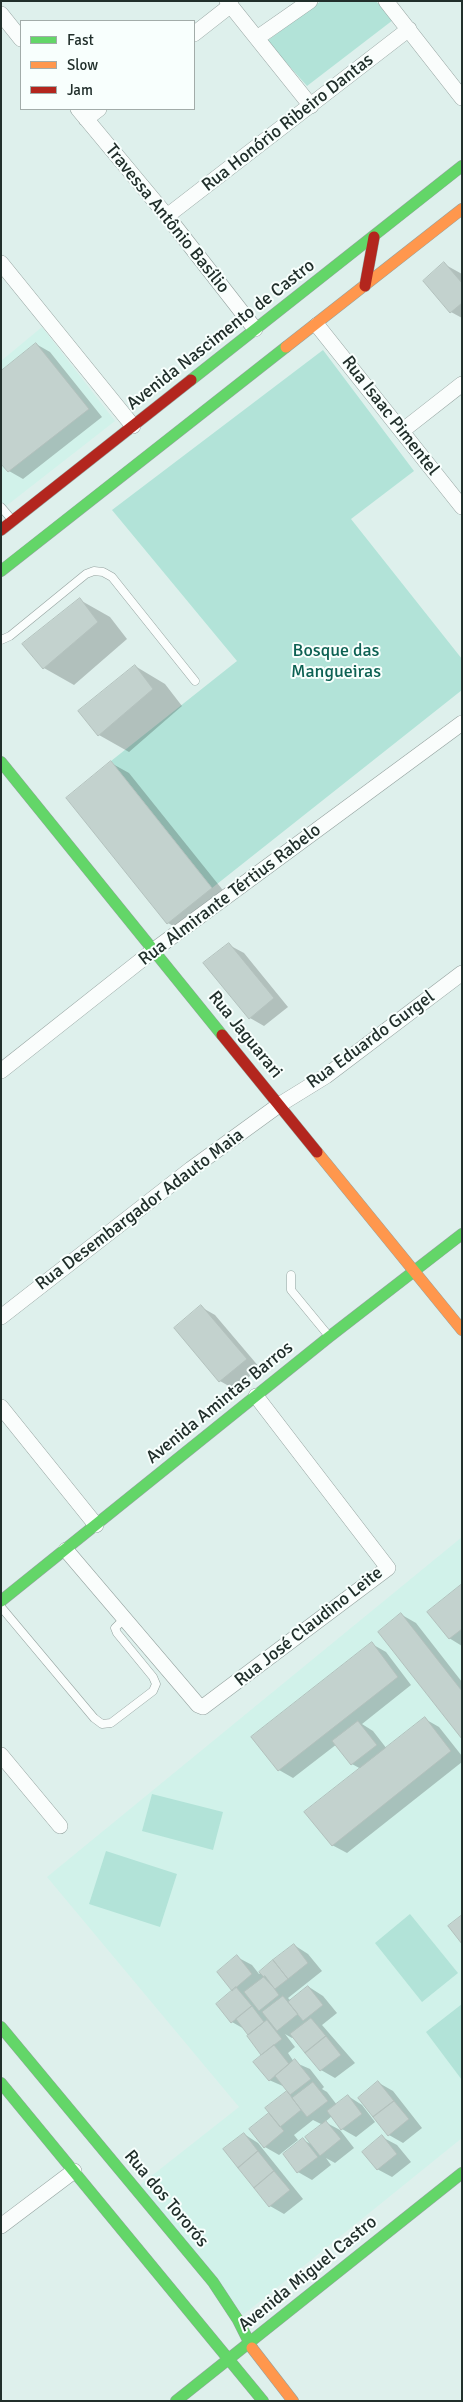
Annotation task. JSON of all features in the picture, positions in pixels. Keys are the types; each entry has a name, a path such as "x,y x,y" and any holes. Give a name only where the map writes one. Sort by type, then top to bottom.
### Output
{"main road":[{"name":"Avenida Nascimento de Castro","path":"1,530 72,476 462,166"},
{"path":"1,571 317,325 462,209"},
{"path":"365,286 374,237"},
{"path":"72,476 116,481"},
{"name":"Rua Jaguarari","path":"1,762 462,1330"},
{"name":"Avenida Amintas Barros","path":"1,1601 330,1337 462,1234"},
{"name":"Rua dos Tororós","path":"1,2027 213,2282 234,2314 249,2344 293,2401"},
{"path":"1,2083 263,2401"},
{"name":"Avenida Miguel Castro","path":"176,2401 462,2173"}],"street":[{"path":"257,38 310,1"},
{"path":"386,1 410,29 462,98"},
{"path":"195,33 229,3 311,106"},
{"path":"1,14 20,38"},
{"name":"Rua Honório Ribeiro Dantas","path":"167,216 410,29"},
{"path":"82,114 96,110"},
{"name":"Travessa Antônio Basílio","path":"82,114 167,216 255,329"},
{"path":"1,263 133,426"},
{"name":"Rua Isaac Pimentel","path":"317,325 462,507"},
{"path":"402,431 462,384"},
{"name":"Rua Almirante Tértius Rabelo","path":"1,1070 154,950 462,723"},
{"name":"Rua Eduardo Gurgel","path":"279,1105 326,1076 462,973"},
{"name":"Rua Desembargador Adauto Maia","path":"1,1317 191,1169 279,1105"},
{"name":"Rua José Claudino Leite","path":"124,1619 198,1705 203,1707 388,1568 256,1396"},
{"path":"1,1407 96,1525"},
{"path":"66,1550 124,1619"},
{"path":"1,1755 60,1826"},
{"path":"1,2226 74,2172"}],"lane":[{"path":"1,507 13,521"},
{"path":"1,640 10,636 86,574 94,571 104,572 120,585 194,681"},
{"path":"291,1275 292,1290 330,1337"},
{"path":"1,1607 94,1718 102,1724 112,1723 152,1691 156,1684 153,1677 117,1633 115,1628 124,1619"}],"shaded area":[{"path":"42,327 115,421 1,510 1,361"},
{"path":"462,1537 462,2138 243,2315 140,2185 239,2107 47,1877"}],"green space":[{"path":"321,1 376,1 393,20 307,86 267,41"},
{"name":"Bosque das Mangueiras","path":"323,350 414,471 351,519 462,659 462,690 212,888 111,761 237,661 112,510"},
{"path":"152,1794 223,1812 213,1850 142,1831"},
{"path":"106,1851 177,1874 160,1927 89,1904"},
{"path":"410,1914 458,1973 422,2002 375,1943"},
{"path":"462,2004 462,2080 426,2032"}],"building":[{"path":"444,262 462,283 462,303 450,313 423,281"},
{"path":"36,343 89,409 8,472 1,464 1,371"},
{"path":"80,598 98,622 43,669 22,644"},
{"path":"135,665 153,689 98,736 78,711"},
{"path":"111,761 212,888 167,924 66,798"},
{"path":"229,943 274,998 249,1019 203,963"},
{"path":"201,1305 247,1359 219,1382 174,1328"},
{"path":"462,1584 462,1629 449,1639 427,1612"},
{"path":"401,1613 462,1691 462,1739 378,1632"},
{"path":"372,1642 398,1677 278,1771 251,1737"},
{"path":"425,1717 451,1751 332,1846 304,1812"},
{"path":"358,1721 377,1745 351,1765 332,1741"},
{"path":"462,1915 462,1944 448,1926"},
{"path":"294,1944 308,1963 288,1979 273,1960"},
{"path":"237,1955 252,1974 232,1991 217,1972"},
{"path":"273,1960 288,1979 275,1989 259,1972"},
{"path":"265,1976 279,1995 259,2011 244,1992"},
{"path":"308,1986 323,2005 303,2021 288,2002"},
{"path":"236,1987 252,2006 231,2023 216,2004"},
{"path":"283,1996 298,2014 277,2031 262,2012"},
{"path":"252,2006 264,2022 248,2035 236,2019"},
{"path":"311,2018 326,2036 305,2053 290,2034"},
{"path":"267,2020 282,2039 261,2055 247,2036"},
{"path":"326,2036 341,2055 320,2071 305,2053"},
{"path":"274,2045 289,2064 269,2081 253,2062"},
{"path":"295,2059 311,2079 290,2095 275,2076"},
{"path":"378,2081 394,2101 373,2117 358,2098"},
{"path":"313,2082 328,2101 307,2117 292,2098"},
{"path":"287,2091 301,2110 280,2127 265,2108"},
{"path":"348,2095 362,2114 341,2130 327,2111"},
{"path":"394,2101 409,2119 388,2136 373,2117"},
{"path":"269,2113 284,2131 264,2148 249,2129"},
{"path":"326,2121 341,2139 320,2156 305,2137"},
{"path":"244,2133 258,2151 238,2168 223,2149"},
{"path":"382,2135 397,2154 377,2170 362,2152"},
{"path":"303,2138 318,2157 297,2173 283,2154"},
{"path":"258,2151 274,2171 254,2188 238,2168"},
{"path":"274,2171 290,2190 269,2207 254,2188"}],"traffic: fast":[{"path":"191,380 462,166"},
{"path":"1,571 286,347"},
{"path":"1,762 222,1035"},
{"path":"1,1601 329,1337 462,1234"},
{"path":"1,2027 213,2282 238,2320 252,2348"},
{"path":"1,2083 263,2401"},
{"path":"176,2401 462,2173"}],"traffic: slow":[{"path":"286,347 462,209"},
{"path":"317,1152 462,1330"},
{"path":"252,2348 293,2401"}],"traffic: jam":[{"path":"365,286 374,237"},
{"path":"1,530 191,380"},
{"path":"222,1035 317,1152"}]}
